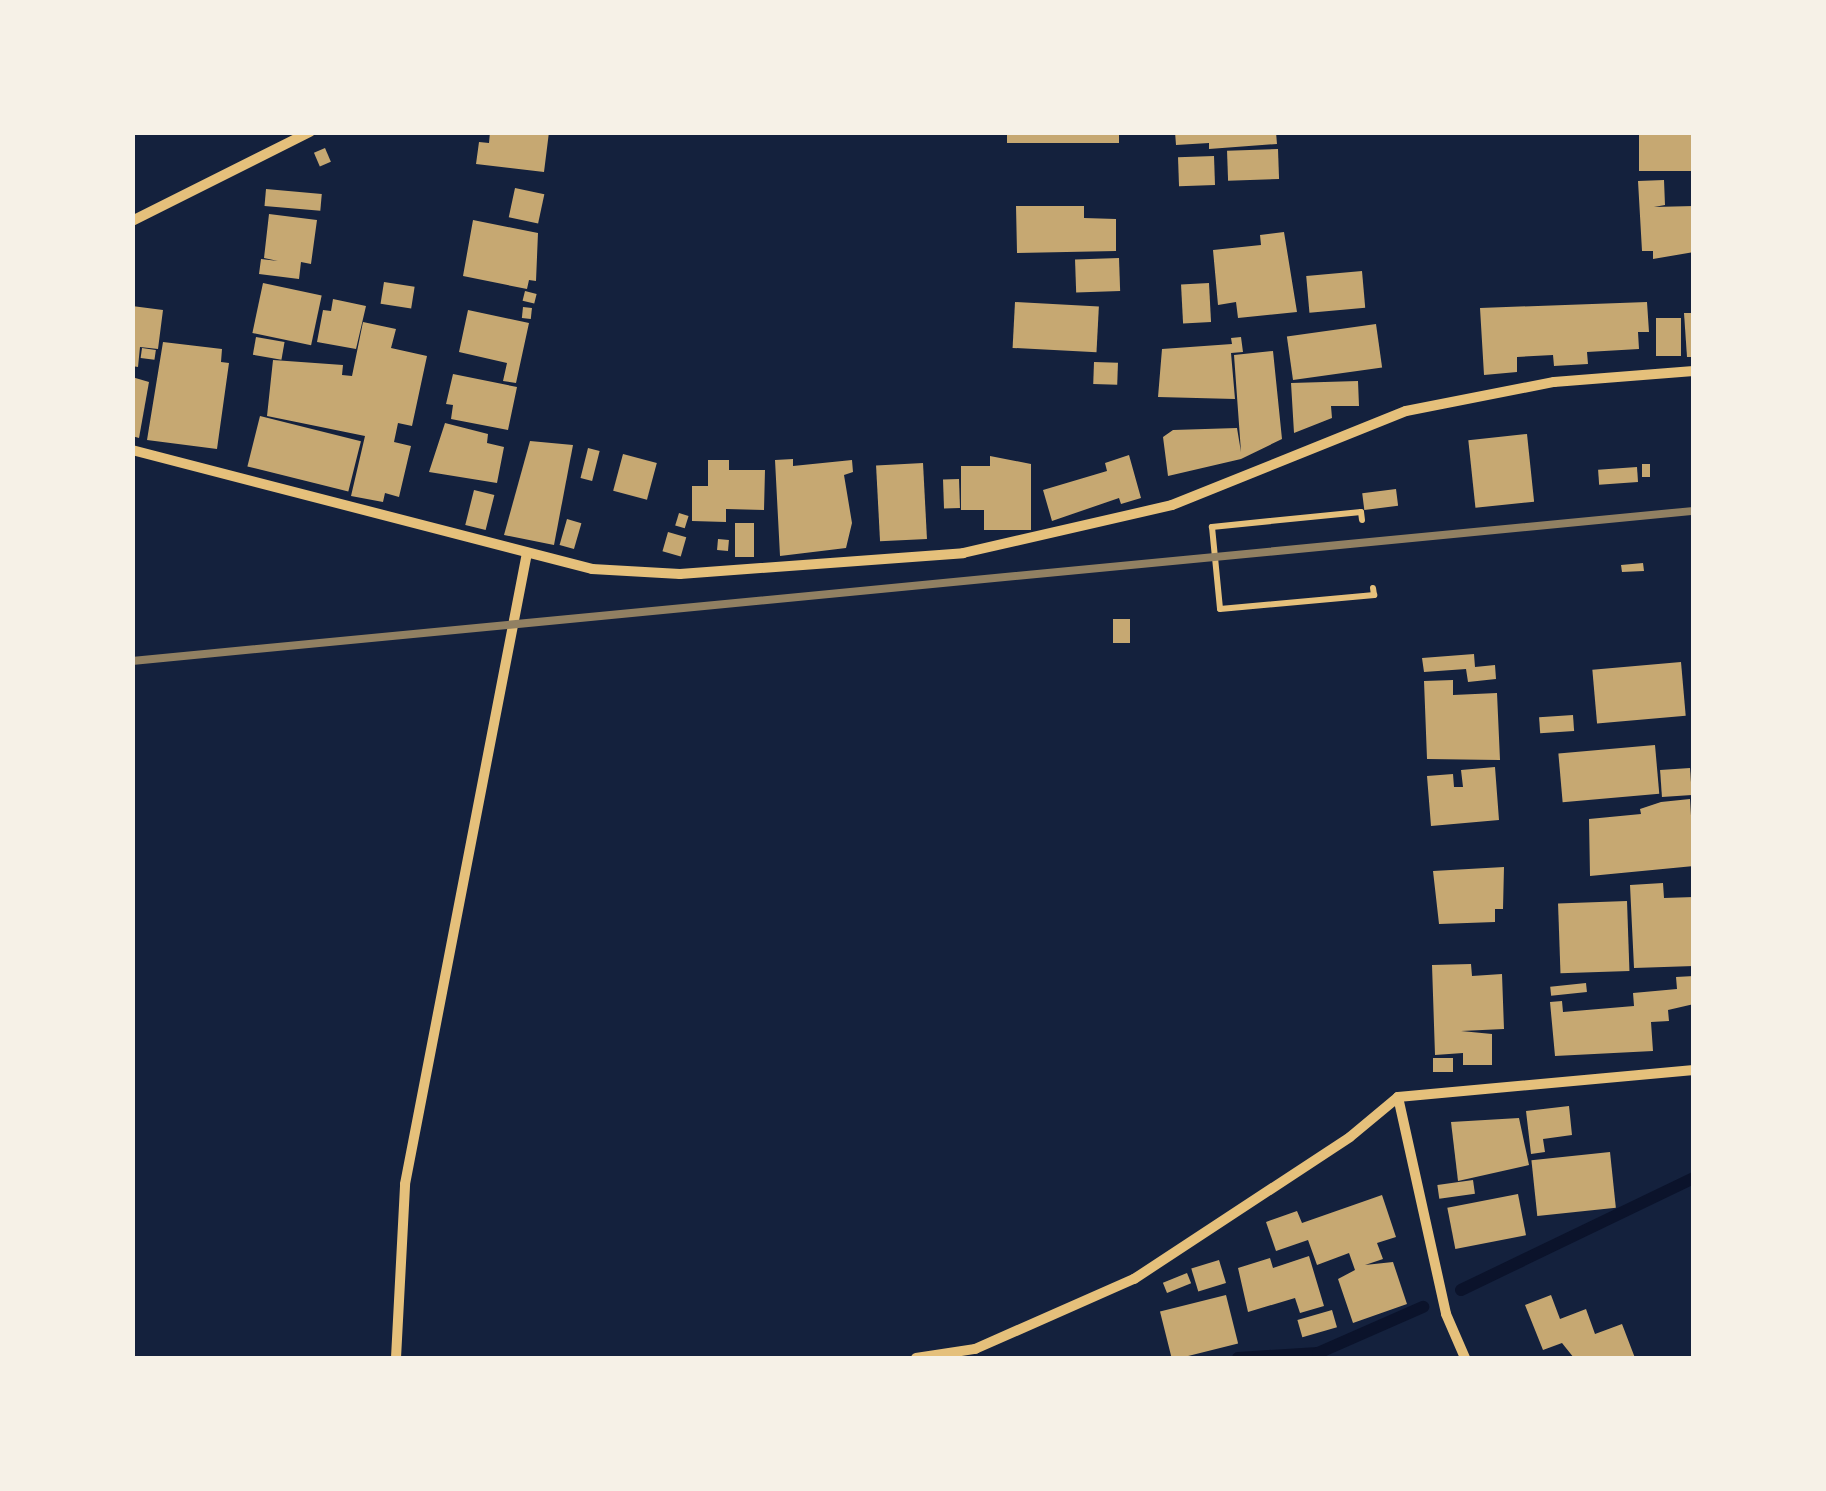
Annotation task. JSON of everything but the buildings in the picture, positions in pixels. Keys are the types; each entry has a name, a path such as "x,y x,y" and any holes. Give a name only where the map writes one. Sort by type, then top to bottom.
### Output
{"street":[{"path":"132,221 310,132"},
{"path":"132,450 592,569 680,574 963,553 1172,505 1406,410 1554,382 1694,371"},
{"path":"396,1358 406,1184 527,554"},
{"path":"916,1358 976,1349 1134,1278 1350,1137 1398,1097 1694,1070"},
{"path":"1398,1097 1446,1314 1465,1358"}],"path":[{"path":"1362,520 1362,512 1212,527 1220,610 1374,595 1373,588"}],"waterway":[{"path":"1461,1290 1694,1178"},
{"path":"1238,1358 1318,1353 1423,1307"}],"railway":[{"path":"132,661 1694,511"}]}
